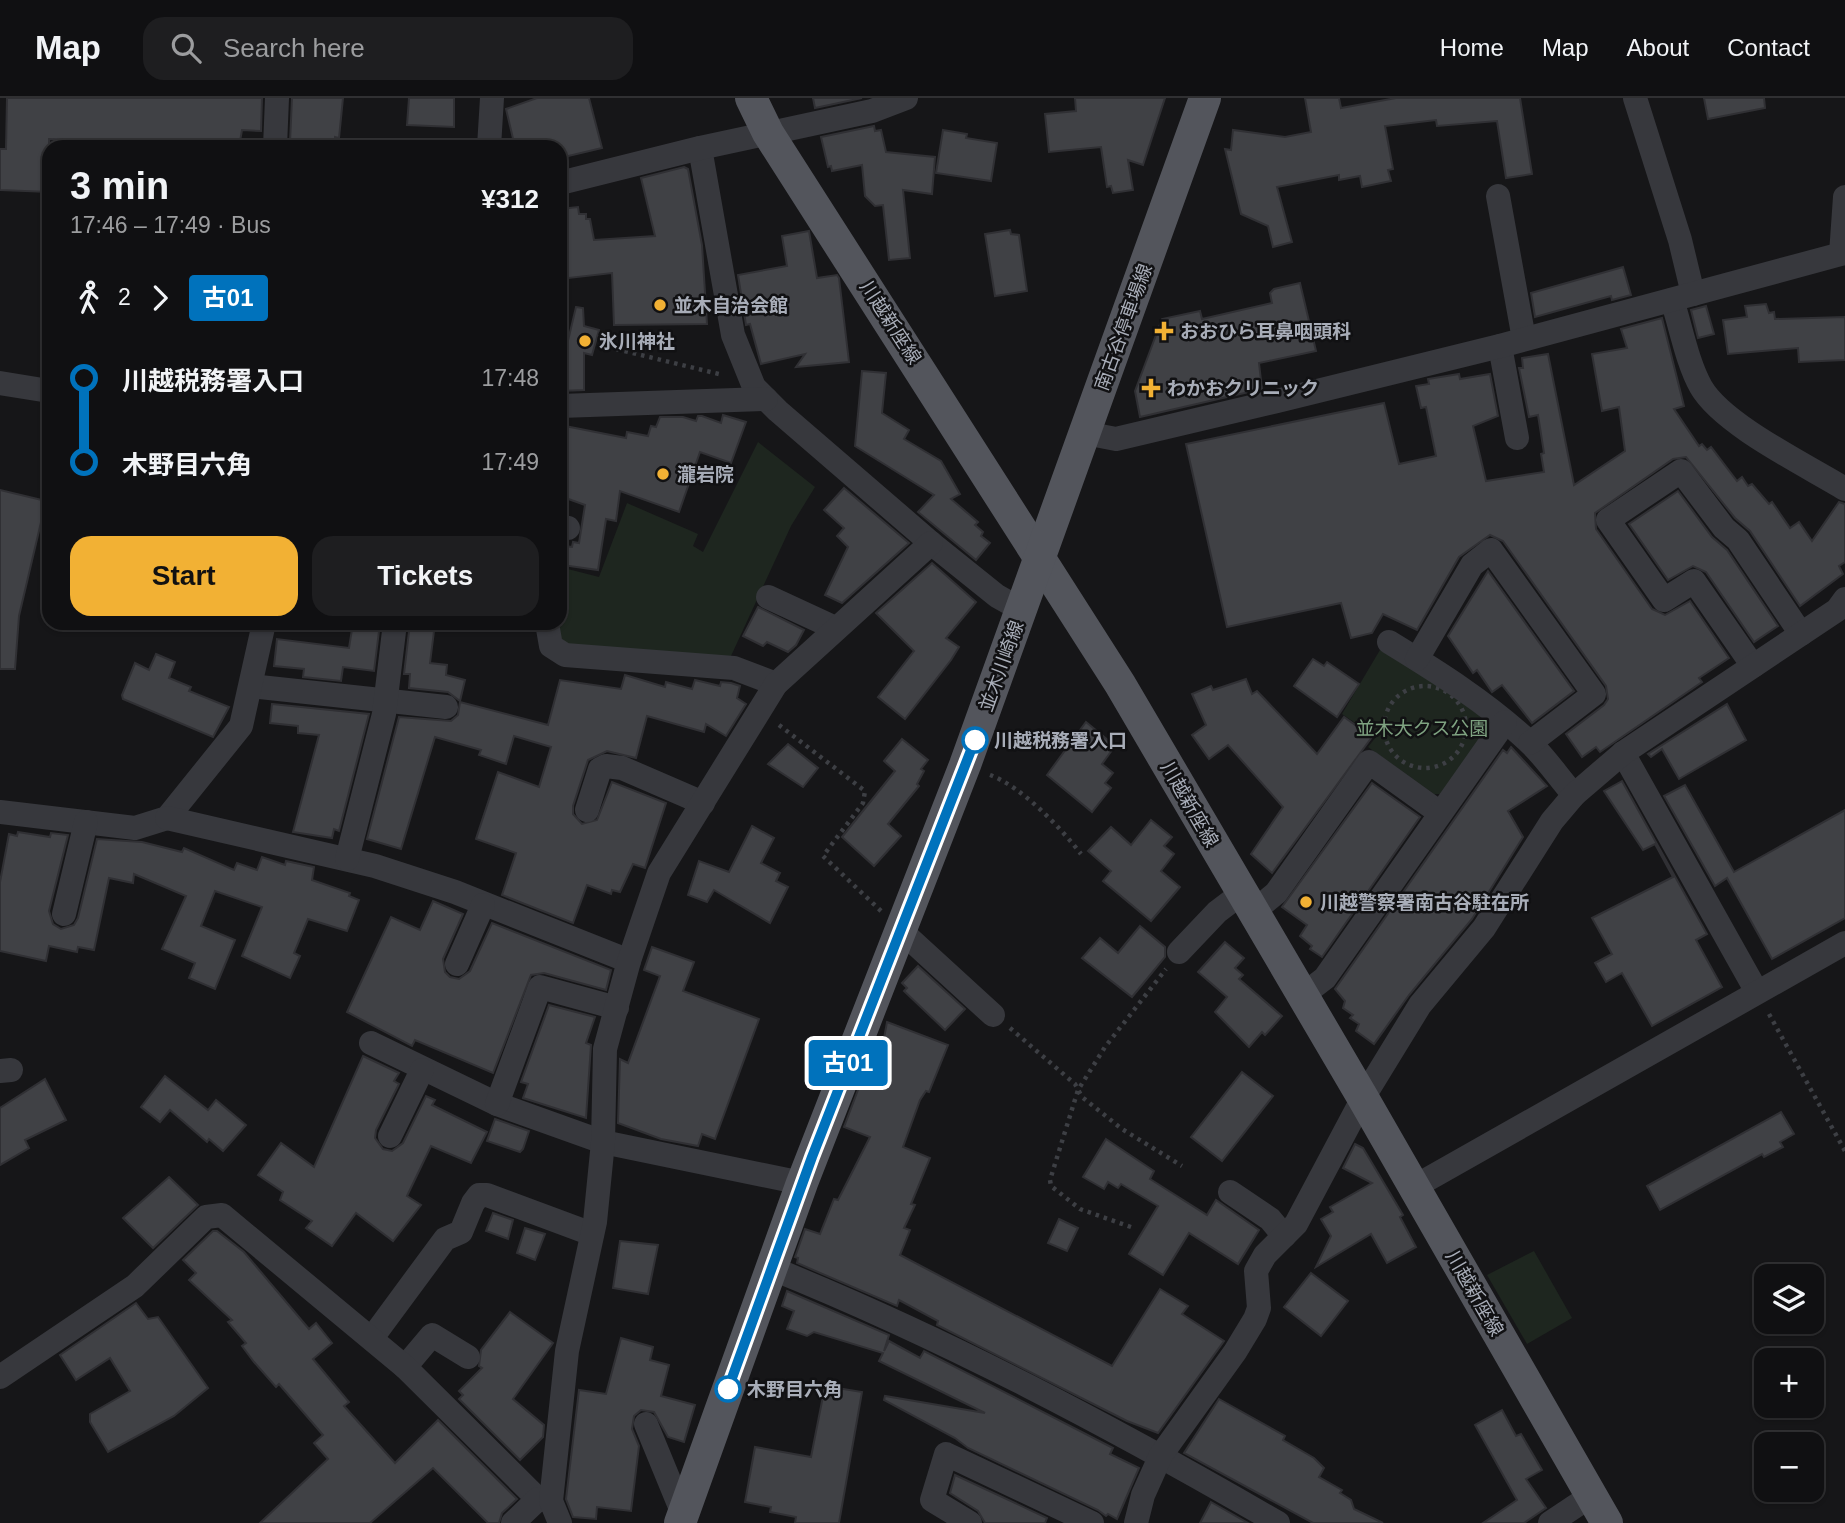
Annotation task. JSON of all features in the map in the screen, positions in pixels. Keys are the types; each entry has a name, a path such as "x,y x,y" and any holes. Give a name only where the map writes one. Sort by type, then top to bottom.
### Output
{"main road":[{"name":"川越新座線","path":"751,98 768,133 1120,684 1363,1098 1607,1523"},
{"name":"南古谷停車場線","path":"1040,555 1205,98"},
{"name":"並木川崎線","path":"682,1518 802,1183 965,765 1040,555"}],"street":[{"path":"275,140 278,98"},
{"path":"489,140 492,98"},
{"path":"567,181 700,148 872,111 905,98"},
{"path":"1634,98 1681,240 1682,297 1701,386 1713,401 1745,428 1845,489"},
{"path":"700,148 733,335 750,380 766,399 931,543 997,596 1022,610"},
{"path":"1499,196 1524,339"},
{"path":"1086,433 1116,439 1500,346 1842,254 1845,197"},
{"path":"1500,346 1516,438"},
{"path":"0,383 42,390"},
{"path":"567,406 766,399"},
{"path":"1753,666 1694,581 1664,600 1608,520 1681,471 1724,528 1738,540 1801,634"},
{"path":"549,1507 567,1351 592,1234 603,1142 605,1049 629,961 659,873 776,684 931,543"},
{"path":"1418,659 1472,565 1492,550 1594,694 1530,743"},
{"path":"768,597 835,628"},
{"path":"1136,1523 1143,1495 1161,1455 1255,1319 1259,1308 1256,1271 1265,1255 1296,1224 1363,1098 1420,1005 1484,928 1552,821 1574,795 1623,753 1837,610 1845,599"},
{"path":"1,815 143,828 167,818 241,726 263,630"},
{"path":"347,859 385,699 394,630"},
{"path":"548,630 551,646 565,655 734,668 776,684"},
{"path":"1389,642 1458,683 1530,743 1574,795"},
{"path":"251,686 446,707"},
{"path":"1303,995 1325,978 1505,722"},
{"path":"1623,753 1757,992"},
{"path":"1179,952 1217,912 1276,894 1369,762 1440,813"},
{"path":"587,810 600,769 606,766 622,768 703,803"},
{"path":"167,818 347,859 455,892 629,961"},
{"path":"64,914 86,822"},
{"path":"457,964 483,905"},
{"path":"899,929 993,1015"},
{"path":"1414,1187 1845,943"},
{"path":"497,1104 540,987 617,1009"},
{"path":"371,1043 497,1104 603,1142 802,1183"},
{"path":"390,1136 422,1070"},
{"path":"1230,1192 1270,1219 1284,1236"},
{"path":"372,1338 445,1239 461,1232 480,1195 487,1195 592,1234"},
{"path":"0,1377 135,1286 206,1217 222,1215 405,1367 549,1507"},
{"path":"771,1268 875,1310 1161,1455 1278,1523"},
{"path":"405,1367 432,1335 468,1357"},
{"path":"646,1424 682,1518"},
{"path":"970,1523 932,1500 946,1454 1092,1523"},
{"path":"1550,1523 1592,1495"},
{"path":"513,1523 549,1507"}],"path":[{"path":"608,347 750,380"},
{"path":"1427,687 1447,694 1462,708 1465,735 1461,746 1457,755 1439,767 1424,769 1413,765 1384,737 1385,714 1397,696 1406,690 1427,687"},
{"path":"760,711 865,791 863,803 822,856 899,929"},
{"path":"965,765 1009,782 1081,854"},
{"path":"1131,1227 1080,1209 1051,1186 1049,1180 1078,1090 1105,1047 1179,952"},
{"path":"1757,992 1845,1151"},
{"path":"993,1015 1075,1084 1078,1090 1122,1129 1182,1166"}],"green space":[{"path":"758,442 815,487 791,526 731,656 573,654 555,630 567,630 567,569 599,577 627,503 698,534 693,546 703,552"},
{"name":"並木大クス公園","path":"1380,650 1450,691 1487,722 1489,733 1448,794 1434,794 1368,747 1376,737 1342,714"},
{"path":"1534,1251 1572,1318 1527,1344 1487,1275"}],"building":[{"path":"7,98 262,98 261,131 242,130 240,140 42,140 42,192 0,190 0,149 6,149"},
{"path":"292,98 343,98 339,138 290,140"},
{"path":"409,98 454,98 454,127 407,125"},
{"path":"537,98 589,98 602,148 567,156 567,140 513,140 506,109"},
{"path":"813,98 862,98 815,108"},
{"path":"1075,98 1165,98 1143,165 1128,160 1133,190 1113,193 1111,186 1107,187 1101,147 1049,152 1045,114 1076,111"},
{"path":"1305,98 1339,98 1341,108 1396,98 1520,98 1532,174 1506,178 1497,121 1437,126 1436,120 1385,126 1393,169 1388,170 1391,181 1362,187 1360,176 1339,180 1339,175 1277,187 1292,242 1273,247 1268,226 1241,214 1225,149 1231,150 1233,130 1285,137 1311,132"},
{"path":"1704,98 1764,98 1765,108 1708,119"},
{"path":"874,126 875,131 881,130 886,152 935,157 932,194 903,190 910,258 889,260 883,205 875,206 865,196 862,165 832,171 831,166 828,167 821,137"},
{"path":"943,130 967,134 966,138 997,143 991,181 936,173"},
{"path":"684,167 688,169 702,245 707,324 614,325 612,273 567,278 567,208 578,207 579,214 586,214 586,219 590,219 594,240 655,236 641,178"},
{"path":"1010,230 1011,234 1019,235 1027,291 995,296 985,234"},
{"path":"809,231 817,278 837,275 839,278 849,362 796,367 805,354 761,364 750,324 746,325 738,275 787,266 782,236"},
{"path":"1623,267 1631,295 1612,300 1611,296 1535,317 1531,293"},
{"path":"1300,283 1316,351 1259,363 1262,389 1140,417 1135,391 1162,319 1200,311 1202,319 1272,303 1270,293 1274,289"},
{"path":"1766,304 1769,313 1774,312 1775,319 1845,317 1845,360 1799,362 1798,348 1728,354 1723,320 1747,317 1745,306"},
{"path":"1706,306 1714,334 1698,338 1691,310"},
{"path":"576,307 583,308 584,326 599,330 592,355 584,353 584,390 567,391 567,345"},
{"path":"1662,318 1684,406 1674,409 1699,446 1702,444 1707,450 1711,447 1737,481 1742,477 1748,486 1752,484 1769,504 1772,502 1790,528 1799,522 1812,541 1839,502 1845,504 1845,562 1839,566 1843,574 1800,606 1750,531 1735,518 1686,457 1673,459 1595,513 1596,529 1652,609 1665,615 1690,601 1729,658 1699,678 1702,682 1600,752 1596,747 1582,757 1566,734 1604,705 1608,699 1606,686 1503,541 1490,535 1459,557 1417,630 1383,614 1372,633 1351,638 1341,603 1227,627 1186,444 1384,403 1399,464 1436,456 1426,407 1421,408 1416,386 1429,384 1428,379 1459,374 1460,379 1490,374 1498,416 1473,426 1486,481 1544,472 1538,415 1529,417 1519,368 1523,368 1522,358 1548,354 1574,485 1625,451 1619,407 1602,411 1592,354 1627,348 1621,329"},
{"path":"862,371 886,373 882,413 909,430 904,439 941,461 960,494 951,499 978,522 975,525 983,532 981,536 990,543 976,560 918,512 934,495 855,446"},
{"path":"723,415 746,422 731,463 700,452 679,512 620,491 616,521 606,519 598,570 567,566 567,546 572,547 573,542 579,543 585,505 567,499 567,426 626,438 627,432 648,436 651,426 656,427 660,417 683,417 696,421 698,416 702,416 721,423"},
{"path":"844,488 909,543 842,603 825,595 848,547 837,536 844,528 824,510"},
{"path":"0,490 42,500 42,518 19,616 15,669 0,669"},
{"path":"1678,491 1712,537 1727,550 1778,626 1754,642 1706,572 1693,566 1668,580 1629,524"},
{"path":"932,563 976,602 946,638 959,647 905,719 878,697 914,651 876,613"},
{"path":"1488,571 1574,691 1532,723 1502,685 1492,692 1477,670 1473,673 1448,636"},
{"path":"758,607 804,630 796,645 788,652 767,642 763,646 743,636"},
{"path":"352,630 379,630 374,671 343,667 341,681 303,677 304,669 274,666 277,639 349,648"},
{"path":"409,630 434,630 430,663 447,665 446,675 465,680 460,701 448,692 409,688 410,674 404,674"},
{"path":"156,654 175,662 169,678 191,687 189,691 229,707 213,737 123,699 122,695 135,663 149,670"},
{"path":"1313,659 1324,666 1327,662 1359,684 1337,717 1294,686"},
{"path":"625,675 665,687 666,682 692,689 695,680 720,686 721,682 731,683 740,686 737,698 746,704 726,736 706,724 704,732 647,716 636,758 607,751 588,760 573,806 573,814 582,824 597,820 612,782 666,803 645,868 633,864 620,892 612,890 611,894 587,885 573,923 502,895 516,853 476,839 498,772 539,787 551,747 514,736 506,764 479,755 481,750 435,737 401,849 367,839 399,717 451,721 458,715 460,702 548,725 560,680 621,689"},
{"path":"1246,679 1252,694 1257,691 1317,754 1344,717 1372,737 1272,873 1251,854 1283,807 1228,745 1209,759 1192,735 1206,725 1192,694 1211,686 1213,690"},
{"path":"272,704 369,714 339,831 334,829 332,838 293,832 319,735 298,733 298,726 270,723"},
{"path":"1727,704 1746,740 1679,779 1662,749 1651,757 1648,754"},
{"path":"1086,722 1115,746 1102,764 1113,773 1105,783 1111,788 1092,812 1047,775"},
{"path":"902,739 928,760 921,769 924,771 917,784 919,786 888,824 901,836 874,866 842,837 895,771 884,761"},
{"path":"788,744 818,768 803,787 768,764"},
{"path":"1511,747 1547,786 1508,811 1523,837 1472,919 1409,995 1374,1044 1356,1031 1359,1024 1350,1018 1353,1015 1343,1008 1345,1001 1335,989 1503,750 1507,753"},
{"path":"1622,781 1707,934 1696,940 1722,987 1652,1026 1622,973 1606,982 1595,963 1612,954 1592,918 1673,877 1655,844 1643,850 1604,791"},
{"path":"1372,783 1420,817 1322,957 1310,949 1312,946 1300,936 1307,925 1282,907"},
{"path":"1685,785 1734,872 1845,810 1845,918 1772,959 1727,878 1715,886 1664,796"},
{"path":"1151,820 1172,837 1164,846 1174,854 1161,871 1180,887 1151,921 1103,881 1111,871 1088,851 1111,827 1131,845"},
{"path":"752,826 774,838 761,863 780,873 776,881 788,887 770,923 714,890 707,902 688,895 699,861 729,872"},
{"path":"18,832 50,837 51,833 68,835 49,911 53,924 61,929 74,925 78,918 97,839 142,842 182,852 184,848 234,870 237,863 257,870 262,857 285,865 286,861 314,867 312,880 350,893 349,896 359,900 347,931 308,919 294,953 300,956 290,978 242,956 262,907 215,891 201,926 235,940 215,989 189,978 195,963 162,949 186,896 134,874 133,883 109,878 94,950 78,947 77,952 49,946 46,961 0,951 0,882 9,834 17,836"},
{"path":"433,901 463,914 443,959 445,972 450,977 459,979 470,971 492,923 611,970 606,990 544,973 531,975 493,1073 415,1040 412,1046 347,1012 391,917 420,930"},
{"path":"1140,926 1165,947 1165,957 1132,997 1082,958 1100,938 1118,953"},
{"path":"1225,942 1244,958 1235,968 1243,975 1239,979 1282,1016 1265,1035 1262,1032 1249,1047 1215,1012 1227,997 1198,972"},
{"path":"652,947 694,962 683,991 759,1019 715,1139 702,1134 698,1146 661,1139 618,1123 620,1059 628,1063 660,976 644,970"},
{"path":"918,966 965,1009 945,1030 904,991 907,988 902,983"},
{"path":"549,1005 595,1017 586,1043 591,1045 586,1118 523,1098 528,1084 521,1082"},
{"path":"887,1022 948,1045 929,1092 926,1091 920,1100 903,1147 930,1158 911,1204 915,1205 904,1228 910,1230 900,1255 1112,1366 1160,1289 1188,1306 1182,1314 1224,1341 1158,1433 1127,1421 937,1325 938,1321 899,1300 897,1306 797,1263 798,1258 795,1257 805,1229 820,1234 834,1199 838,1200 870,1137 844,1127 864,1074 882,1049"},
{"path":"363,1056 399,1073 394,1081 399,1084 376,1130 375,1138 383,1149 392,1151 403,1143 426,1096 435,1100 432,1105 487,1132 471,1163 431,1146 407,1196 421,1205 393,1241 356,1213 332,1246 306,1228 312,1221 280,1200 283,1192 258,1175 281,1143 314,1167"},
{"path":"1242,1072 1273,1096 1222,1161 1191,1137"},
{"path":"165,1076 208,1110 216,1100 246,1125 223,1151 209,1139 207,1142 170,1110 160,1122 141,1107"},
{"path":"45,1079 66,1120 25,1140 29,1148 0,1165 0,1108"},
{"path":"1781,1112 1794,1134 1780,1142 1783,1147 1764,1157 1762,1154 1660,1210 1647,1186"},
{"path":"495,1119 529,1131 520,1152 487,1141"},
{"path":"1106,1139 1154,1171 1150,1179 1207,1215 1216,1200 1259,1230 1238,1264 1189,1233 1163,1275 1129,1254 1158,1206 1121,1184 1118,1188 1108,1182 1104,1189 1083,1177"},
{"path":"1355,1144 1363,1148 1403,1215 1400,1217 1416,1247 1387,1263 1371,1234 1316,1267 1331,1236 1321,1219 1333,1212 1330,1207 1372,1183 1343,1168"},
{"path":"169,1177 198,1205 153,1248 123,1218"},
{"path":"493,1213 513,1220 508,1239 486,1231"},
{"path":"1059,1219 1078,1228 1067,1251 1048,1243"},
{"path":"525,1228 545,1234 535,1260 517,1253"},
{"path":"213,1231 217,1231 244,1252 309,1329 316,1323 332,1343 313,1359 349,1402 344,1406 395,1463 438,1420 517,1499 502,1513 499,1523 488,1523 433,1468 370,1523 260,1523 328,1459 314,1443 323,1435 279,1384 276,1387 254,1362 242,1346 246,1343 228,1322 232,1320 189,1280 196,1273 183,1260"},
{"path":"620,1241 658,1245 648,1294 613,1288"},
{"path":"1311,1273 1348,1301 1321,1336 1284,1307"},
{"path":"787,1291 889,1335 884,1351 889,1341 920,1358 924,1351 1113,1448 1110,1454 1139,1468 1117,1519 968,1448 955,1438 884,1400 885,1396 985,1413 879,1361 883,1353 814,1332 807,1336 787,1329 794,1311 782,1306"},
{"path":"136,1303 148,1319 158,1317 208,1388 174,1416 108,1452 90,1422 90,1414 130,1391 110,1358 76,1380 60,1355"},
{"path":"510,1312 553,1343 513,1399 544,1425 543,1437 520,1460 459,1399 463,1395 459,1391 482,1368 479,1366 481,1350"},
{"path":"621,1338 653,1347 650,1360 669,1365 661,1396 695,1405 684,1442 668,1437 654,1412 641,1410 634,1416 632,1429 639,1446 631,1511 597,1507 596,1519 573,1517 566,1499 579,1390 606,1394"},
{"path":"825,1386 862,1392 839,1523 795,1523 796,1517 770,1512 771,1507 745,1502 755,1447 811,1457"},
{"path":"1219,1399 1285,1436 1283,1440 1314,1458 1324,1468 1319,1477 1342,1490 1340,1493 1351,1500 1354,1509 1383,1523 1313,1523 1184,1453"},
{"path":"1502,1410 1516,1436 1521,1434 1542,1470 1526,1479 1546,1508 1524,1523 1483,1523 1517,1500 1475,1425"},
{"path":"955,1475 1047,1518 1045,1523 985,1523 978,1511 950,1493"},
{"path":"1211,1502 1248,1523 1200,1523"}],"bus line":[{"name":"古01","path":"728,1389 812,1157 975,740"}],"place":[{"name":"並木自治会館","path":"660,305"},
{"name":"おおひら耳鼻咽頭科","path":"1164,331"},
{"name":"氷川神社","path":"585,341"},
{"name":"わかおクリニック","path":"1151,388"},
{"name":"瀧岩院","path":"663,474"},
{"name":"川越税務署入口","path":"975,740"},
{"name":"川越警察署南古谷駐在所","path":"1306,902"},
{"name":"木野目六角","path":"728,1389"}]}
